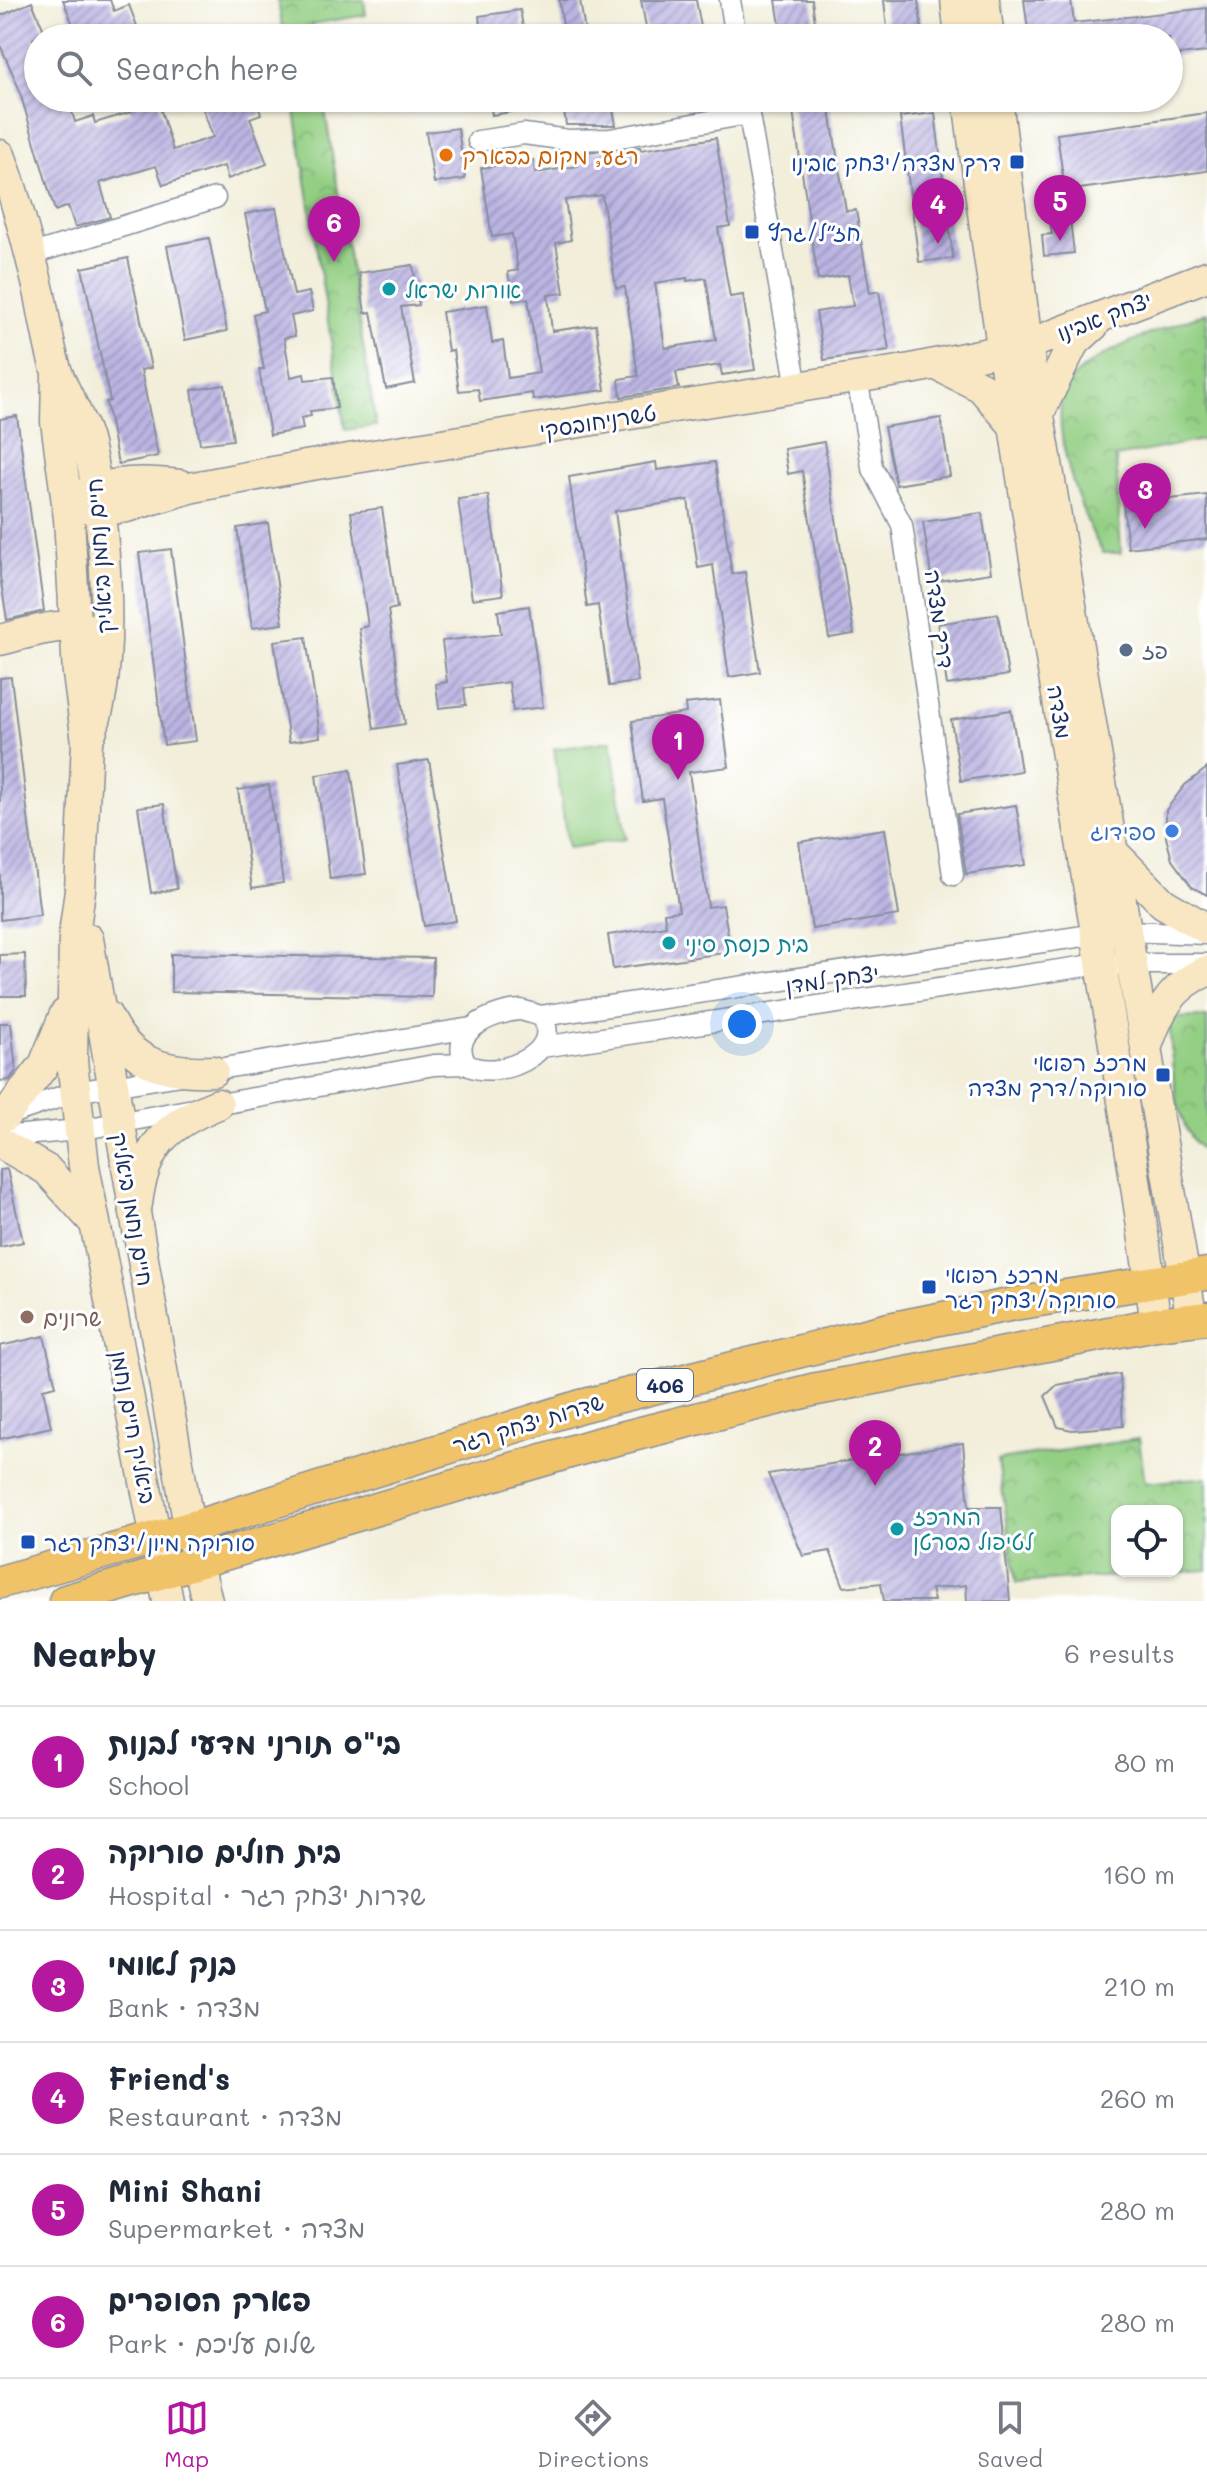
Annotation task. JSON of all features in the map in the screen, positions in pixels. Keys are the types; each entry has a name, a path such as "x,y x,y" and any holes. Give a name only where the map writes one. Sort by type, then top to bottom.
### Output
{"main road":[{"name":"שדרות יצחק רגר","path":"0,1582 190,1528 581,1406 889,1329 1196,1275"},
{"name":"שדרות יצחק רגר","path":"65,1601 165,1587 199,1563 597,1444 796,1394 1156,1324 1199,1319"}],"street":[{"path":"730,0 734,24"},
{"path":"956,0 959,24"},
{"path":"984,0 987,24"},
{"path":"478,141 524,134 568,140 610,139 722,112"},
{"path":"748,112 797,387"},
{"name":"מצדה","path":"971,112 1006,293 1111,932 1156,1324"},
{"name":"מצדה","path":"998,112 1006,293"},
{"name":"חיים נחמן ביאליק","path":"0,155 29,255 57,373 81,419 98,498 105,634 102,700 87,742"},
{"path":"29,255 215,198"},
{"name":"יצחק אבינו","path":"1014,347 1101,319 1207,276"},
{"path":"1006,293 1057,318 1101,319 1073,344 1025,418 981,387 935,364 976,332 1006,293"},
{"name":"טשרניחובסקי","path":"67,502 98,498 146,482 194,487 935,364 1014,347"},
{"name":"חיים נחמן ביאליק","path":"57,373 56,422 67,502 87,742 80,890 86,994 75,1092 79,1130"},
{"name":"דרך מצדה","path":"857,377 872,467 902,525 953,875"},
{"name":"מצדה","path":"1025,418 1112,851 1111,932"},
{"path":"0,640 47,647 76,635 105,634"},
{"path":"1112,851 1163,903 1207,932"},
{"name":"יצחק למדן","path":"541,1016 1111,932 1207,932"},
{"name":"מצדה","path":"1115,963 1145,1051 1196,1275 1199,1319"},
{"name":"יצחק למדן","path":"542,1047 1115,963 1207,964"},
{"path":"1145,1051 1166,1000 1187,980 1207,971"},
{"path":"1,1128 44,1065 86,994 138,1058 166,1069 213,1071"},
{"name":"חיים נחמן ביאליק","path":"86,994 113,1087 190,1528 207,1601"},
{"path":"1,1128 79,1130 434,1065 466,1064 480,1070 502,1068 542,1047 548,1034 541,1016 510,1011 482,1020 471,1028 463,1040 461,1052 466,1064"},
{"path":"1,1128 75,1092 471,1028"},
{"path":"135,1221 143,1174 165,1132 188,1116 218,1104"},
{"path":"1,1128 23,1153 47,1170 96,1225"},
{"name":"ביאליק חיים נחמן","path":"79,1130 165,1587"}],"green space":[{"path":"278,0 364,0 366,15 312,24 282,24"},
{"path":"295,112 325,112 376,426 345,430"},
{"path":"1207,312 1207,439 1116,457 1121,553 1103,553 1085,517 1068,466 1061,416 1063,396 1071,380 1084,368 1116,348"},
{"path":"611,741 626,839 568,848 554,749"},
{"path":"1207,1017 1207,1153 1195,1143 1186,1129 1180,1111 1169,1018"},
{"path":"1139,1439 1145,1483 1207,1477 1207,1570 1183,1572 1183,1505 1111,1505 1111,1577 1016,1583 998,1460"}],"building":[{"path":"63,0 110,0 114,11 129,5 136,24 73,24"},
{"path":"559,0 580,0 584,24 563,24"},
{"path":"641,0 696,0 700,24 645,24"},
{"path":"776,0 812,0 815,24 780,24"},
{"path":"884,0 918,0 921,24 887,24"},
{"path":"1024,0 1071,0 1074,23 1207,8 1207,52 1183,55 1183,24 1027,24"},
{"path":"32,2 41,24 24,24 24,106 0,45 0,16"},
{"path":"520,10 522,24 480,24 479,16"},
{"path":"26,112 72,112 75,122 93,116 95,123 131,112 161,112 173,150 213,137 204,112 260,112 250,118 267,164 228,179 224,166 163,185 156,166 100,183 110,217 75,227 68,206 55,211"},
{"path":"564,112 614,112 616,125 566,125"},
{"path":"793,112 830,112 846,211 856,210 870,293 879,291 889,350 824,360 816,312 853,306 848,275 818,280"},
{"path":"935,113 953,258 919,262 900,117"},
{"path":"1207,113 1207,171 1065,191 1057,134"},
{"name":"רגע, מקום בפארק","path":"458,128 465,179 434,183 426,132"},
{"path":"716,138 730,226 718,228 730,297 743,295 755,370 722,375 720,365 676,372 679,388 621,397 619,379 638,376 625,287 616,288 602,195 565,200 571,240 556,243 564,293 548,295 552,331 596,325 605,390 533,400 532,393 480,401 478,389 459,391 453,350 448,351 442,312 487,305 492,343 503,341 508,378 539,373 528,298 513,301 508,272 518,270 512,234 492,237 481,168 533,160 535,173 578,166 576,153 640,147 641,150","holes":["687,278 687,281 706,278 716,340 665,348 655,283"]},
{"path":"276,208 294,295 309,292 313,311 291,316 295,336 284,338 291,377 304,374 305,380 333,377 337,408 310,411 311,416 301,418 303,429 270,435 259,369 264,369 253,314 265,311 245,214"},
{"path":"1070,219 1074,253 1044,256 1042,235 1052,234 1050,221"},
{"path":"209,238 227,331 185,340 167,246"},
{"path":"128,258 151,368 141,370 158,456 118,464 106,402 110,401 82,268"},
{"path":"413,265 419,305 401,307 415,383 386,389 371,312 365,313 359,273"},
{"path":"225,385 233,440 200,444 192,390"},
{"path":"17,416 44,611 7,620 0,576 0,419"},
{"path":"941,418 950,476 896,485 884,427"},
{"path":"824,442 854,634 829,638 802,471 788,474 784,449"},
{"path":"656,462 657,470 715,462 732,574 745,572 760,672 729,677 713,565 698,568 688,500 615,511 638,682 609,686 598,605 587,607 569,477"},
{"path":"488,495 503,595 472,599 458,499"},
{"path":"1207,495 1207,539 1128,548 1123,504"},
{"path":"382,508 397,608 388,610 405,724 374,729 359,628 368,626 351,512"},
{"path":"982,513 991,573 932,582 923,522"},
{"path":"268,523 283,624 252,628 237,528"},
{"path":"171,549 196,741 164,745 139,553"},
{"path":"529,606 543,707 513,711 509,682 464,688 466,705 439,708 436,684 447,682 442,641 501,634 498,611"},
{"path":"998,614 1008,675 947,685 938,624"},
{"path":"306,637 320,737 289,742 274,641"},
{"path":"11,677 40,915 0,920 0,678"},
{"path":"720,700 729,767 689,772 708,907 723,905 731,952 613,969 608,935 666,926 664,913 679,911 662,798 643,801 632,721 686,713 685,704"},
{"path":"1011,710 1021,771 961,781 951,720"},
{"path":"429,760 456,921 424,926 397,765"},
{"path":"1207,768 1207,895 1192,887 1172,860 1166,837 1166,810 1185,785"},
{"path":"351,770 366,874 330,879 316,775"},
{"path":"269,785 283,883 252,888 238,790"},
{"path":"164,804 177,889 151,893 138,807"},
{"path":"1016,805 1026,865 966,874 957,814"},
{"path":"885,829 899,915 812,929 799,842"},
{"path":"25,954 26,996 0,996 0,955"},
{"path":"171,954 433,958 432,997 171,992"},
{"path":"0,1023 11,1023 16,1071 10,1080 0,1081"},
{"path":"7,1169 23,1242 0,1247 0,1170"},
{"path":"44,1336 56,1386 43,1389 51,1427 0,1439 0,1346"},
{"path":"1120,1374 1123,1426 1072,1430 1058,1427 1045,1396 1057,1385"},
{"name":"המרכז לטיפול בסרטן","path":"963,1443 969,1507 1001,1507 1010,1601 967,1601 966,1585 931,1589 934,1601 884,1601 881,1583 844,1587 830,1551 803,1556 768,1474"}],"place":[{"name":"רגע, מקום בפארק","path":"446,155"},
{"name":"דרך מצדה/יצחק אבינו","path":"1017,162"},
{"name":"חז״ל/גרץ","path":"752,232"},
{"name":"Mini Shani","path":"1060,241"},
{"name":"Friend's","path":"938,244"},
{"name":"פארק הסופרים","path":"334,262"},
{"name":"אורות ישראל","path":"389,289"},
{"name":"בנק לאומי","path":"1145,529"},
{"name":"פז","path":"1126,650"},
{"name":"בי\"ס תורני מדעי לבנות","path":"678,780"},
{"name":"ספידוג","path":"1172,831"},
{"name":"בית כנסת סיני","path":"669,943"},
{"name":"מרכז רפואי סורוקה/דרך מצדה","path":"1163,1075"},
{"name":"מרכז רפואי סורוקה/יצחק רגר","path":"929,1287"},
{"name":"שרונים","path":"27,1317"},
{"name":"בית חולים סורוקה","path":"875,1486"},
{"name":"המרכז לטיפול בסרטן","path":"897,1529"},
{"name":"סורוקה מיון/יצחק רגר","path":"28,1542"}]}
